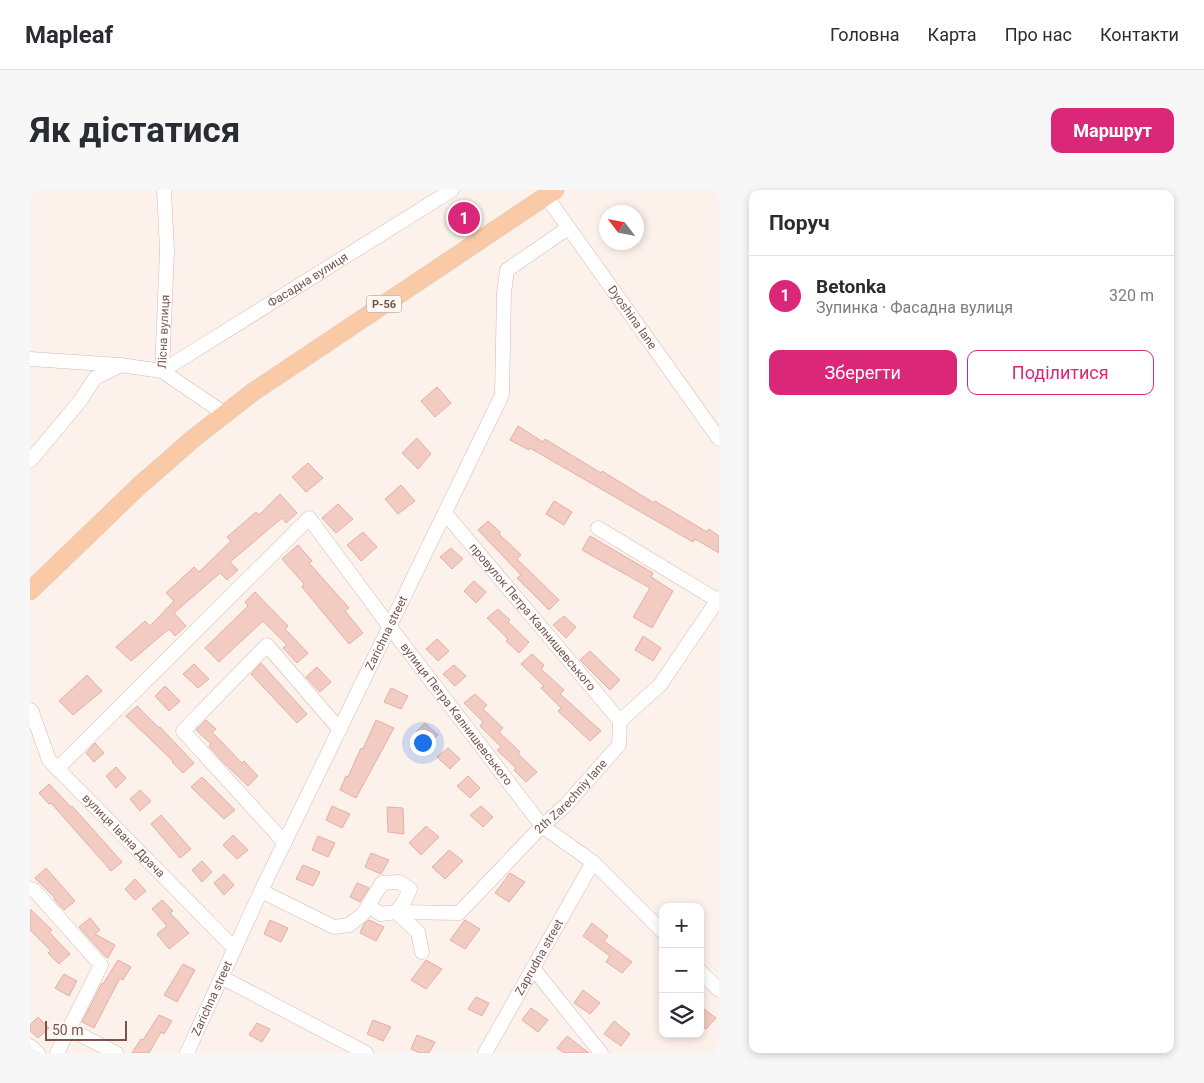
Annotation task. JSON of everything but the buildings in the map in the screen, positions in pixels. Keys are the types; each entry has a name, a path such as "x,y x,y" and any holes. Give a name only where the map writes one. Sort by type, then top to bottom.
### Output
{"main road":[{"name":"Р-56","path":"30,591 139,486 194,438 253,392 550,193"}],"street":[{"name":"Лісна вулиця","path":"30,359 120,365 162,371 167,250 164,190"},
{"name":"Фасадна вулиця","path":"162,371 452,190"},
{"name":"Dyoshina lane","path":"550,193 568,228 719,439"},
{"name":"Zarichna street","path":"187,1053 223,978 261,891 502,395 504,293 507,270 568,228"},
{"path":"30,460 80,401 95,378 120,365"},
{"path":"162,371 225,414"},
{"name":"провулок Петра Калнишевського","path":"445,513 620,722"},
{"name":"вулиця Петра Калнишевського","path":"57,769 309,518 542,826 594,862 659,928"},
{"path":"598,528 718,599 660,685 620,722"},
{"path":"285,843 182,731 267,645 340,730"},
{"name":"вулиця Івана Драча","path":"30,710 48,760 236,949"},
{"name":"2th Zarechniy lane","path":"368,906 381,914 396,912 458,913 542,826 565,806 619,745 620,722"},
{"name":"Zaprudna street","path":"485,1053 594,862"},
{"path":"261,891 334,926 349,925 363,914 382,883 399,882 410,889 396,912 418,932 422,952"},
{"path":"30,889 34,890 101,965 57,1053"},
{"path":"533,968 601,1053"},
{"path":"704,975 719,990"},
{"path":"223,978 366,1053"},
{"path":"69,1029 116,1053"},
{"path":"30,1046 38,1053"}],"place":[{"name":"Betonka","path":"464,218"}]}
